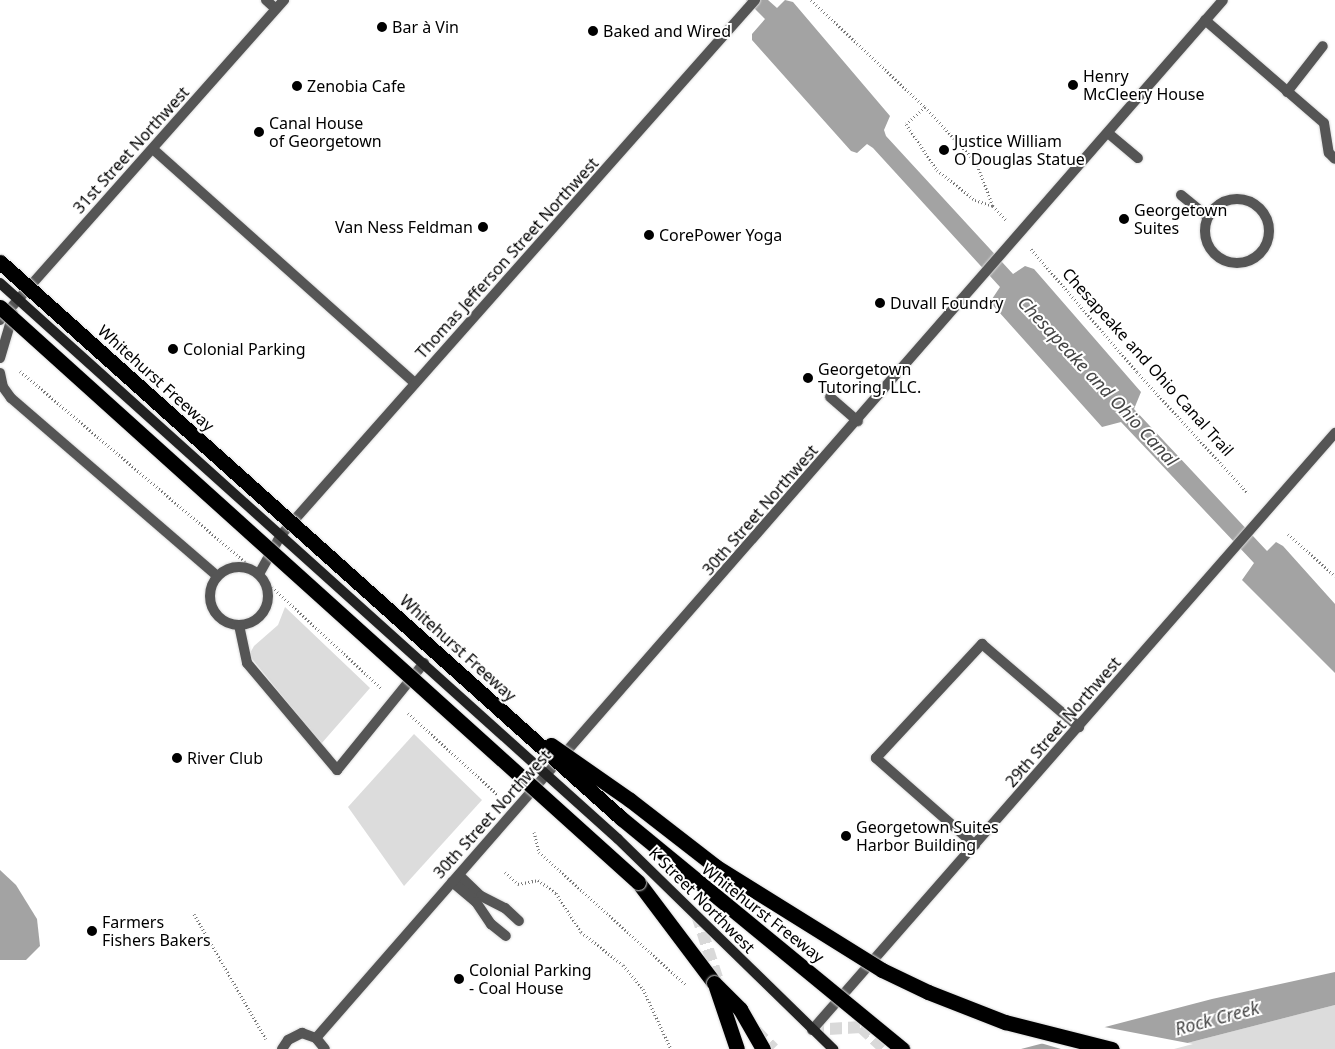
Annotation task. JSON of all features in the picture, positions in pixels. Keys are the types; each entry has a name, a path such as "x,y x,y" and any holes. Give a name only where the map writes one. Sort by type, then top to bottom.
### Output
{"highway":[{"name":"Whitehurst Freeway","path":"0,262 684,873 833,989 902,1049"},
{"path":"0,307 630,875 714,983 740,1009 763,1049"},
{"path":"497,707 630,800 715,866 882,970 928,992 1005,1022 1112,1049"},
{"path":"714,983 737,1049"}],"main road":[{"name":"K Street Northwest","path":"0,282 548,774 833,1049"}],"street":[{"path":"266,0 276,10"},
{"name":"31st Street Northwest","path":"0,320 284,0"},
{"name":"Thomas Jefferson Street Northwest","path":"259,574 281,535 755,0"},
{"name":"30th Street Northwest","path":"316,1038 858,421 1222,0"},
{"path":"1205,20 1324,123 1329,153 1335,159"},
{"path":"1287,92 1323,46"},
{"path":"1108,133 1138,158"},
{"path":"153,149 415,384"},
{"path":"1181,195 1207,216"},
{"path":"1232,199 1251,202 1266,215 1269,225 1267,244 1253,260 1233,264 1223,260 1208,246 1205,236 1207,216 1222,202 1232,199"},
{"path":"0,358 18,299"},
{"path":"0,373 3,387 11,398 217,576"},
{"path":"830,397 858,421"},
{"name":"29th Street Northwest","path":"812,1030 1335,433"},
{"path":"233,567 242,567 259,574 268,591 265,610 250,624 239,625 222,620 211,604 210,594 217,576 233,567"},
{"path":"239,625 246,663 337,770 424,663"},
{"path":"975,845 876,758 982,644 1079,727"},
{"path":"455,879 481,896 505,908 519,921"},
{"path":"455,879 476,902 491,924 506,936"},
{"path":"282,1049 294,1035 316,1038 325,1049"}],"path":[{"path":"811,0 925,107 976,162 993,206 1010,224"},
{"path":"925,107 906,124 937,170 975,200 993,206"},
{"name":"Chesapeake and Ohio Canal Trail","path":"1029,247 1137,372 1248,493"},
{"path":"1288,534 1335,576"},
{"path":"534,832 539,852 689,987"},
{"path":"505,872 518,884 538,880 556,893 581,932 623,965 643,989 671,1049"},
{"path":"194,914 271,1048"}],"shaded area":[{"path":"285,607 370,688 321,744 249,655 254,646 278,625"},
{"path":"414,734 482,800 404,886 348,807"},
{"path":"1335,1005 1335,1049 1164,1049"}],"water":[{"name":"Chesapeake and Ohio Canal","path":"746,0 768,0 777,8 785,0 793,2 890,116 884,130 886,136 1013,274 1025,266 1034,269 1141,392 1134,409 1267,551 1276,542 1283,546 1335,604 1335,673 1242,580 1254,563 1121,422 1102,427 990,302 1000,287 873,148 867,144 857,153 851,151 752,40 752,34 765,19"},
{"path":"0,870 16,885 37,919 40,946 26,960 0,960"},
{"name":"Rock Creek","path":"1335,972 1335,1005 1164,1049 1021,1049 1212,999"}],"pier":[{"path":"1099,1026 1193,1044 1174,1049 1061,1049 1037,1042"}],"tunnel":[{"path":"697,915 720,987"},
{"path":"812,1030 861,1027 885,1049"},
{"path":"756,1031 774,1049"}],"place":[{"name":"Bar à Vin","path":"382,27"},
{"name":"Baked and Wired","path":"593,31"},
{"name":"Henry McCleery House","path":"1073,85"},
{"name":"Zenobia Cafe","path":"297,86"},
{"name":"Canal House of Georgetown","path":"259,132"},
{"name":"Justice William O Douglas Statue","path":"944,150"},
{"name":"Georgetown Suites","path":"1124,219"},
{"name":"Van Ness Feldman","path":"483,227"},
{"name":"CorePower Yoga","path":"649,235"},
{"name":"Duvall Foundry","path":"880,303"},
{"name":"Colonial Parking","path":"173,349"},
{"name":"Georgetown Tutoring, LLC.","path":"808,378"},
{"name":"River Club","path":"177,758"},
{"name":"Georgetown Suites Harbor Building","path":"846,836"},
{"name":"Farmers Fishers Bakers","path":"92,931"},
{"name":"Colonial Parking - Coal House","path":"459,979"}]}
